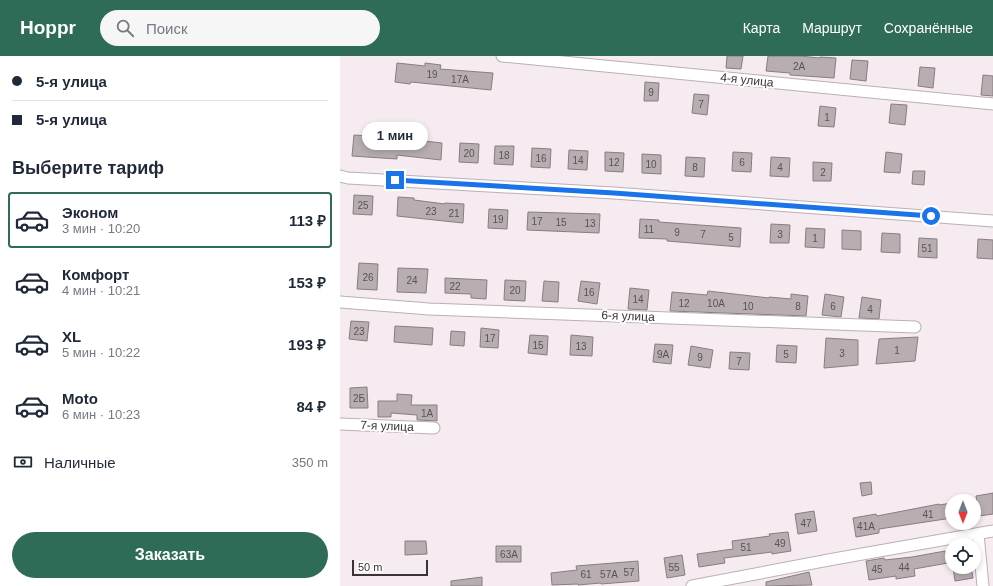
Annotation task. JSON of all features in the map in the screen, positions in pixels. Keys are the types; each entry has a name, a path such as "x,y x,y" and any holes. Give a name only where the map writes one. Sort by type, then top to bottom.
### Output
{"street":[{"name":"4-я улица","path":"502,56 993,104"},
{"path":"340,176 622,194 993,221"},
{"name":"6-я улица","path":"340,302 429,309 915,327"},
{"name":"7-я улица","path":"340,424 434,428"},
{"path":"692,586 834,558 993,531"},
{"path":"978,534 983,586"}],"building":[{"path":"727,56 743,56 741,69 726,68"},
{"path":"768,56 836,58 834,78 790,75 790,73 766,71"},
{"path":"852,60 868,61 866,81 850,79"},
{"path":"397,63 425,66 425,63 441,65 440,69 493,73 491,90 411,82 410,84 395,82"},
{"path":"920,67 935,68 933,88 918,86"},
{"path":"983,75 993,76 993,96 981,95"},
{"path":"645,82 659,83 658,101 644,101"},
{"path":"694,94 709,95 707,115 692,113"},
{"path":"891,104 907,105 905,125 889,123"},
{"path":"820,106 836,108 834,127 818,126"},
{"path":"354,135 442,143 441,160 397,155 397,159 352,156"},
{"path":"460,143 479,144 478,163 459,162"},
{"path":"495,146 514,146 513,165 494,164"},
{"path":"532,148 551,149 550,168 531,167"},
{"path":"569,150 588,151 587,170 568,169"},
{"path":"605,152 624,153 623,172 605,171"},
{"path":"733,152 752,153 751,172 732,171"},
{"path":"886,152 902,154 900,173 884,172"},
{"path":"642,154 661,155 661,174 642,173"},
{"path":"686,157 705,158 704,177 685,176"},
{"path":"771,157 790,158 789,177 770,176"},
{"path":"813,162 832,163 831,181 813,181"},
{"path":"913,171 925,171 924,185 912,184"},
{"path":"354,195 373,196 372,215 353,214"},
{"path":"398,197 414,198 414,200 445,204 464,204 463,223 397,216"},
{"path":"489,209 508,210 507,229 488,228"},
{"path":"528,212 600,214 599,233 527,230"},
{"path":"640,219 659,220 659,222 741,228 740,247 667,241 667,239 639,238"},
{"path":"771,224 790,225 789,243 770,243"},
{"path":"806,228 825,229 824,248 805,247"},
{"path":"842,230 861,231 861,250 842,249"},
{"path":"882,233 900,234 900,253 881,252"},
{"path":"919,238 937,239 937,258 918,257"},
{"path":"978,239 993,240 993,259 977,258"},
{"path":"359,263 378,264 377,290 357,289"},
{"path":"398,268 428,269 426,293 397,292"},
{"path":"445,278 487,280 486,299 471,298 471,294 445,293"},
{"path":"505,280 526,281 525,301 504,300"},
{"path":"544,281 559,282 558,302 542,301"},
{"path":"581,281 600,283 597,304 578,301"},
{"path":"630,288 649,290 647,310 628,309"},
{"path":"708,291 769,298 791,299 791,294 808,296 806,316 670,311 672,292 707,295"},
{"path":"825,294 844,297 841,317 822,315"},
{"path":"862,297 881,300 879,319 859,318"},
{"path":"351,321 369,322 367,341 349,339"},
{"path":"395,326 433,328 432,345 394,342"},
{"path":"481,328 499,330 498,348 480,347"},
{"path":"451,331 465,332 464,346 450,345"},
{"path":"530,335 548,336 547,355 528,353"},
{"path":"571,335 593,337 592,356 570,355"},
{"path":"918,337 915,361 876,364 879,339"},
{"path":"826,338 858,340 858,365 824,368"},
{"path":"655,344 673,345 671,364 653,362"},
{"path":"777,345 797,346 796,363 776,362"},
{"path":"691,346 713,350 710,368 688,365"},
{"path":"730,352 750,353 749,370 729,369"},
{"path":"367,387 368,408 350,408 350,388"},
{"path":"397,394 412,395 411,405 437,405 437,421 417,420 417,415 391,413 391,417 378,417 378,401 397,401"},
{"path":"871,482 872,494 862,496 860,483"},
{"path":"993,493 993,514 981,516 981,495"},
{"path":"945,504 945,519 879,529 879,533 856,537 853,518 876,514 877,516"},
{"path":"814,511 817,531 798,534 795,514"},
{"path":"788,532 791,551 724,558 725,563 699,567 697,554 733,549 732,541"},
{"path":"405,541 426,541 427,554 405,555"},
{"path":"496,546 521,546 521,562 496,562"},
{"path":"945,551 945,564 914,569 915,576 896,579 896,576 869,580 866,561 884,558 885,560"},
{"path":"682,555 685,575 667,578 664,558"},
{"path":"638,561 639,581 601,584 552,585 551,573 577,570 576,566"},
{"path":"809,572 812,585 766,586 766,582"},
{"path":"954,574 972,574 973,578 955,581"},
{"path":"482,577 482,586 451,586 451,581"}],"route":[{"path":"395,180 614,193 931,216"}]}
